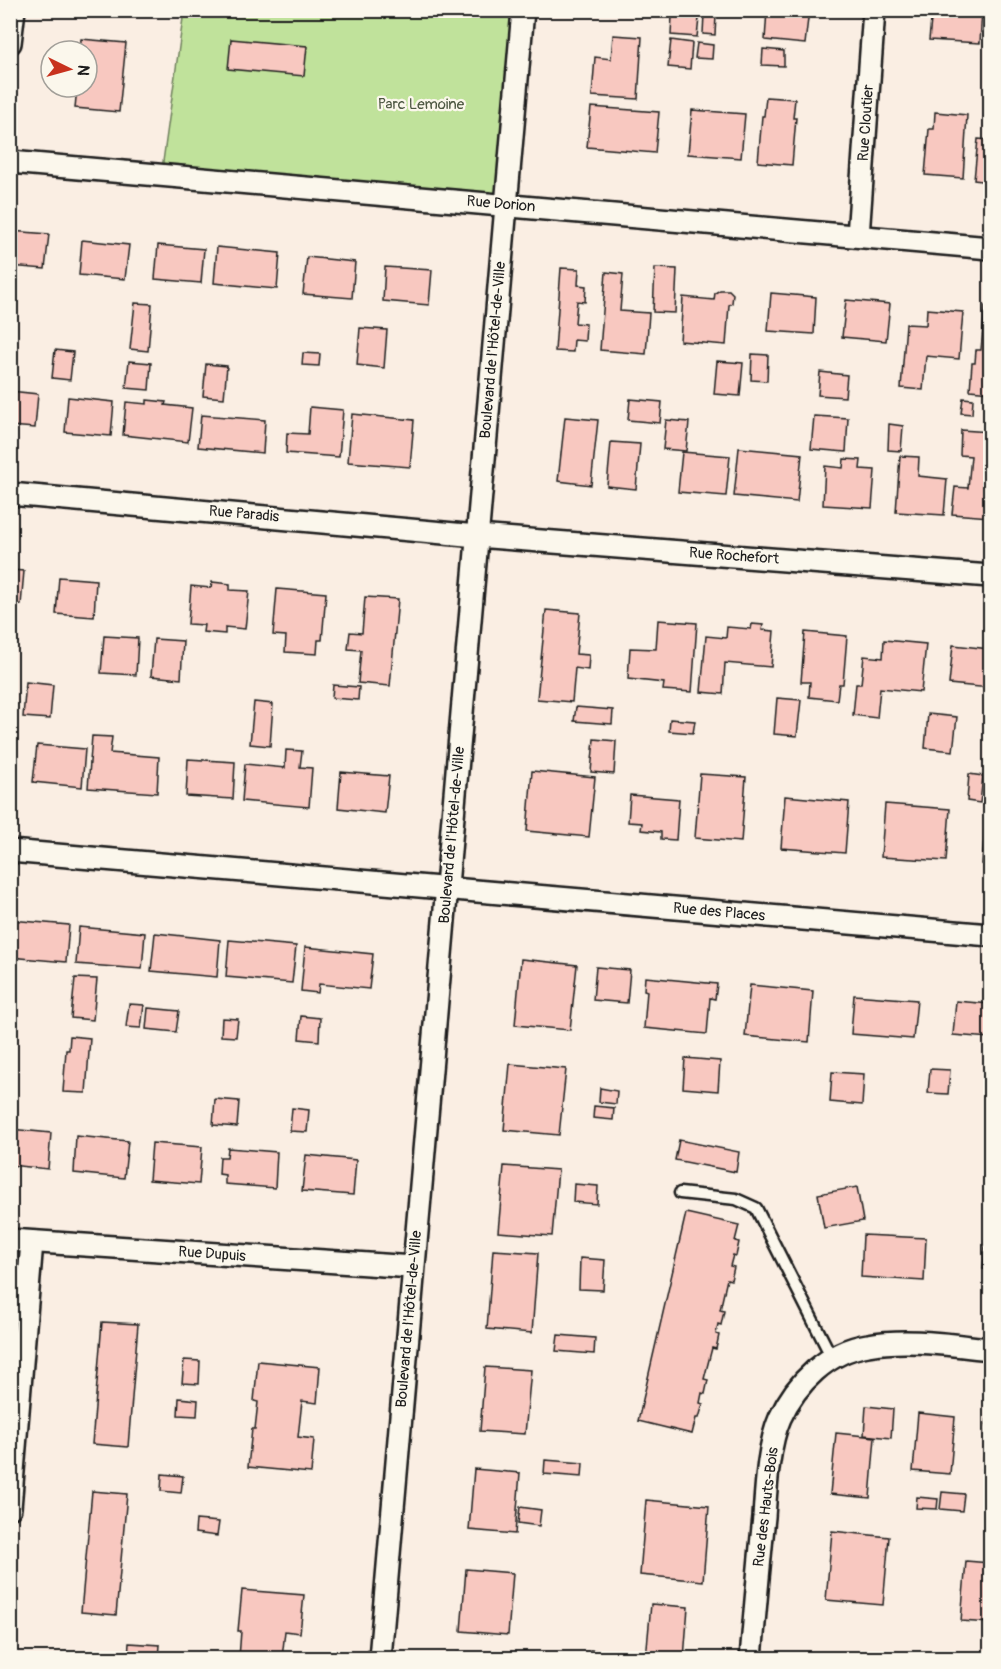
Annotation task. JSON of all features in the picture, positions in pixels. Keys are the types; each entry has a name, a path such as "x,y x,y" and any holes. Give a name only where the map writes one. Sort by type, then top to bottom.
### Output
{"street":[{"path":"10,43 14,10"},
{"name":"Boulevard de l'Hôtel-de-Ville","path":"380,1659 523,10"},
{"name":"Rue Cloutier","path":"858,236 874,10"},
{"name":"Rue Dorion","path":"10,162 990,248"},
{"name":"Rue Paradis","path":"10,494 477,536"},
{"name":"Rue Rochefort","path":"477,536 990,576"},
{"path":"10,851 448,888"},
{"name":"Rue des Places","path":"448,888 990,935"},
{"name":"Rue Dupuis","path":"10,1240 413,1267"},
{"path":"10,1508 32,1242"},
{"name":"Rue des Hauts-Bois","path":"750,1659 770,1460 779,1420 792,1396 809,1375 832,1358 865,1345 904,1341 990,1349"}],"lane":[{"path":"680,1193 736,1199 756,1208 832,1358"}],"green space":[{"name":"Parc Lemoine","path":"184,11 523,11 506,204 161,176"}],"building":[{"path":"85,10 129,10 128,17 85,13"},
{"path":"767,10 809,10 805,44 765,40"},
{"path":"932,10 982,10 980,43 929,40"},
{"path":"704,14 716,15 715,35 703,34"},
{"path":"672,16 699,18 697,37 671,35"},
{"path":"613,35 642,37 638,99 592,96 595,57 611,59"},
{"path":"231,39 307,46 304,76 228,69"},
{"path":"671,40 692,43 690,69 668,67"},
{"path":"99,41 126,43 119,112 75,108 76,99 99,99"},
{"path":"697,43 713,45 712,59 695,58"},
{"path":"763,49 784,51 784,66 762,65"},
{"path":"766,97 795,99 793,118 796,118 792,165 758,162"},
{"path":"591,107 659,112 655,153 587,147"},
{"path":"692,110 745,114 741,158 688,154"},
{"path":"935,112 967,115 963,178 925,175 929,129 934,129"},
{"path":"978,139 990,140 990,182 974,180"},
{"path":"10,231 49,234 45,269 10,266"},
{"path":"82,240 129,245 125,279 79,275"},
{"path":"158,245 204,249 201,283 155,279"},
{"path":"217,247 280,253 277,289 214,283"},
{"path":"307,257 355,262 352,298 303,294"},
{"path":"385,267 432,270 429,305 383,301"},
{"path":"561,268 579,269 578,285 586,286 585,302 577,301 575,323 586,324 585,341 574,340 573,352 555,351"},
{"path":"655,268 677,269 675,313 653,312"},
{"path":"606,272 623,274 620,311 649,313 646,354 600,350"},
{"path":"720,290 729,290 733,294 732,303 729,305 726,345 680,341 683,297 714,300 715,293"},
{"path":"771,293 816,297 814,334 768,331"},
{"path":"846,300 890,304 886,341 842,337"},
{"path":"135,303 152,304 148,351 130,349"},
{"path":"985,306 990,306 990,392 970,390 972,363 975,363 976,350 981,350"},
{"path":"927,309 963,312 959,359 926,356 923,390 901,388 906,324 926,325"},
{"path":"360,328 387,330 384,368 357,365"},
{"path":"55,350 73,352 70,380 52,378"},
{"path":"303,353 320,354 319,366 302,365"},
{"path":"752,354 768,355 767,381 751,380"},
{"path":"129,361 151,363 149,390 126,388"},
{"path":"717,361 743,363 740,396 714,394"},
{"path":"206,364 227,366 224,398 203,396"},
{"path":"820,372 847,375 845,397 818,395"},
{"path":"10,391 38,394 35,428 10,426"},
{"path":"68,397 114,402 111,436 65,432"},
{"path":"963,398 973,399 972,414 961,413"},
{"path":"630,399 662,402 660,423 628,420"},
{"path":"147,400 192,408 188,442 123,435 126,402 147,404"},
{"path":"310,407 343,410 339,457 286,453 287,433 308,434"},
{"path":"352,414 414,420 410,467 348,462"},
{"path":"201,415 265,420 263,453 198,447"},
{"path":"814,416 848,418 846,452 811,449"},
{"path":"565,417 598,420 591,485 558,481"},
{"path":"666,420 689,422 686,451 663,449"},
{"path":"889,424 903,426 901,451 888,450"},
{"path":"961,430 990,432 990,517 952,514 955,487 968,488 971,456 960,455"},
{"path":"611,442 640,444 636,489 607,486"},
{"path":"739,448 802,454 797,502 734,496"},
{"path":"682,452 730,456 726,496 678,492"},
{"path":"900,456 919,457 918,476 947,479 944,515 896,512"},
{"path":"844,459 861,460 860,469 875,470 872,508 823,505 825,466 843,468"},
{"path":"10,570 24,571 21,605 10,605"},
{"path":"59,577 96,580 94,617 56,614"},
{"path":"212,582 230,584 230,590 249,591 245,629 225,627 225,634 203,632 204,625 188,624 191,586 211,588"},
{"path":"277,589 326,593 322,640 318,640 317,654 285,652 286,636 273,635"},
{"path":"365,597 398,599 390,686 358,683 361,650 348,649 350,632 362,633"},
{"path":"546,610 580,613 576,654 589,655 588,670 575,668 572,702 537,699"},
{"path":"658,620 697,623 692,692 663,690 664,683 628,679 630,648 656,649"},
{"path":"752,624 763,625 762,630 774,631 771,667 725,663 723,694 701,692 706,636 726,638 727,627 751,629"},
{"path":"805,632 847,636 843,684 839,684 837,700 809,697 810,682 801,682"},
{"path":"104,636 138,638 136,675 101,673"},
{"path":"154,639 183,641 181,679 151,676"},
{"path":"884,640 926,644 921,692 880,688 877,718 853,715 856,684 861,684 864,656 883,658"},
{"path":"953,645 990,649 990,688 949,684"},
{"path":"26,682 53,685 50,719 23,717"},
{"path":"333,685 359,687 358,700 332,698"},
{"path":"777,698 801,700 797,736 774,734"},
{"path":"254,702 273,704 270,746 250,744"},
{"path":"576,707 613,710 612,724 574,721"},
{"path":"928,714 957,717 953,751 925,748"},
{"path":"670,719 695,721 693,733 669,731"},
{"path":"92,736 112,737 110,753 159,757 157,793 88,788"},
{"path":"594,739 616,741 614,774 591,772"},
{"path":"37,745 85,749 82,787 33,782"},
{"path":"286,750 302,751 300,767 312,768 309,807 242,801 245,764 285,768"},
{"path":"188,759 235,762 233,799 186,796"},
{"path":"532,771 595,777 589,837 527,831"},
{"path":"341,772 389,776 385,813 338,808"},
{"path":"700,774 746,777 741,842 695,838"},
{"path":"969,774 983,776 980,803 967,801"},
{"path":"630,795 679,799 676,840 661,839 661,832 641,830 642,823 628,822"},
{"path":"785,796 849,802 845,853 781,848"},
{"path":"885,804 950,809 946,861 881,857"},
{"path":"986,812 990,812 990,865 982,864"},
{"path":"10,920 69,925 66,962 10,957"},
{"path":"79,927 145,933 142,969 76,964"},
{"path":"155,933 220,940 217,977 151,971"},
{"path":"229,940 296,946 292,983 226,977"},
{"path":"305,947 373,954 369,989 319,984 318,993 301,991"},
{"path":"521,959 577,965 570,1030 515,1025"},
{"path":"596,967 630,970 627,1003 593,1000"},
{"path":"645,977 717,984 715,999 710,998 707,1034 644,1028 647,991 644,990"},
{"path":"75,978 97,979 93,1020 71,1018"},
{"path":"750,985 813,991 809,1042 745,1036"},
{"path":"854,995 917,1000 913,1039 851,1034"},
{"path":"956,1001 990,1004 990,1038 953,1035"},
{"path":"129,1004 144,1005 141,1028 126,1027"},
{"path":"148,1008 179,1011 176,1032 146,1029"},
{"path":"301,1016 320,1018 319,1041 299,1039"},
{"path":"222,1018 238,1019 236,1037 221,1036"},
{"path":"70,1036 90,1038 86,1093 63,1092 66,1050 69,1050"},
{"path":"685,1058 720,1061 718,1091 683,1088"},
{"path":"510,1064 566,1069 559,1135 504,1130"},
{"path":"930,1069 950,1070 948,1094 928,1093"},
{"path":"832,1072 864,1074 862,1105 830,1102"},
{"path":"600,1088 617,1091 616,1104 599,1102"},
{"path":"215,1099 239,1101 237,1127 213,1125"},
{"path":"594,1106 614,1108 613,1120 593,1118"},
{"path":"292,1108 309,1110 307,1132 290,1131"},
{"path":"10,1129 51,1133 48,1169 10,1165"},
{"path":"76,1136 128,1141 124,1178 74,1173"},
{"path":"679,1140 739,1152 736,1172 675,1160"},
{"path":"152,1143 202,1147 199,1184 149,1180"},
{"path":"228,1148 277,1152 275,1188 225,1184 225,1175 219,1174 220,1157 227,1157"},
{"path":"306,1155 356,1160 353,1195 302,1191"},
{"path":"504,1166 558,1170 552,1236 498,1232"},
{"path":"574,1184 598,1186 597,1204 573,1202"},
{"path":"857,1187 863,1221 824,1228 818,1194"},
{"path":"988,1210 990,1210 990,1270 983,1269"},
{"path":"686,1213 739,1225 735,1241 739,1242 736,1256 733,1255 730,1266 734,1267 731,1280 727,1279 720,1310 724,1311 721,1325 718,1324 716,1334 719,1335 716,1349 712,1348 704,1379 708,1380 705,1394 702,1393 700,1403 703,1404 692,1434 638,1421"},
{"path":"863,1235 926,1238 924,1281 861,1277"},
{"path":"493,1250 538,1253 532,1333 487,1329"},
{"path":"580,1258 605,1260 603,1290 579,1289"},
{"path":"102,1322 138,1324 128,1447 92,1444"},
{"path":"558,1335 595,1338 594,1354 556,1351"},
{"path":"184,1360 200,1361 199,1384 182,1383"},
{"path":"258,1361 320,1367 317,1403 302,1401 298,1437 314,1439 311,1473 248,1467 252,1429 255,1429 258,1402 254,1401"},
{"path":"485,1367 531,1370 525,1434 480,1431"},
{"path":"179,1398 198,1400 197,1416 178,1415"},
{"path":"866,1406 893,1409 891,1438 864,1435"},
{"path":"918,1413 955,1417 950,1474 913,1471"},
{"path":"987,1419 990,1419 990,1476 982,1476"},
{"path":"836,1433 875,1437 870,1498 830,1494"},
{"path":"545,1460 583,1463 582,1477 544,1474"},
{"path":"474,1469 520,1473 515,1534 469,1530"},
{"path":"162,1474 183,1476 181,1493 161,1491"},
{"path":"92,1491 127,1494 116,1615 81,1612"},
{"path":"942,1492 964,1494 962,1511 940,1509"},
{"path":"917,1497 938,1499 937,1509 916,1508"},
{"path":"646,1500 709,1506 703,1581 640,1575"},
{"path":"520,1507 541,1510 539,1526 518,1523"},
{"path":"196,1520 219,1522 217,1536 195,1533"},
{"path":"832,1531 889,1537 883,1605 826,1600"},
{"path":"966,1561 990,1563 990,1623 961,1621"},
{"path":"466,1569 513,1573 508,1635 461,1631"},
{"path":"242,1590 304,1595 300,1633 285,1631 282,1658 239,1658 241,1631 238,1631"},
{"path":"651,1604 688,1607 684,1658 646,1658"},
{"path":"129,1643 160,1645 159,1658 128,1658"},
{"path":"590,1650 629,1654 629,1658 589,1658"},
{"path":"457,1653 503,1656 503,1658 456,1658"}]}
